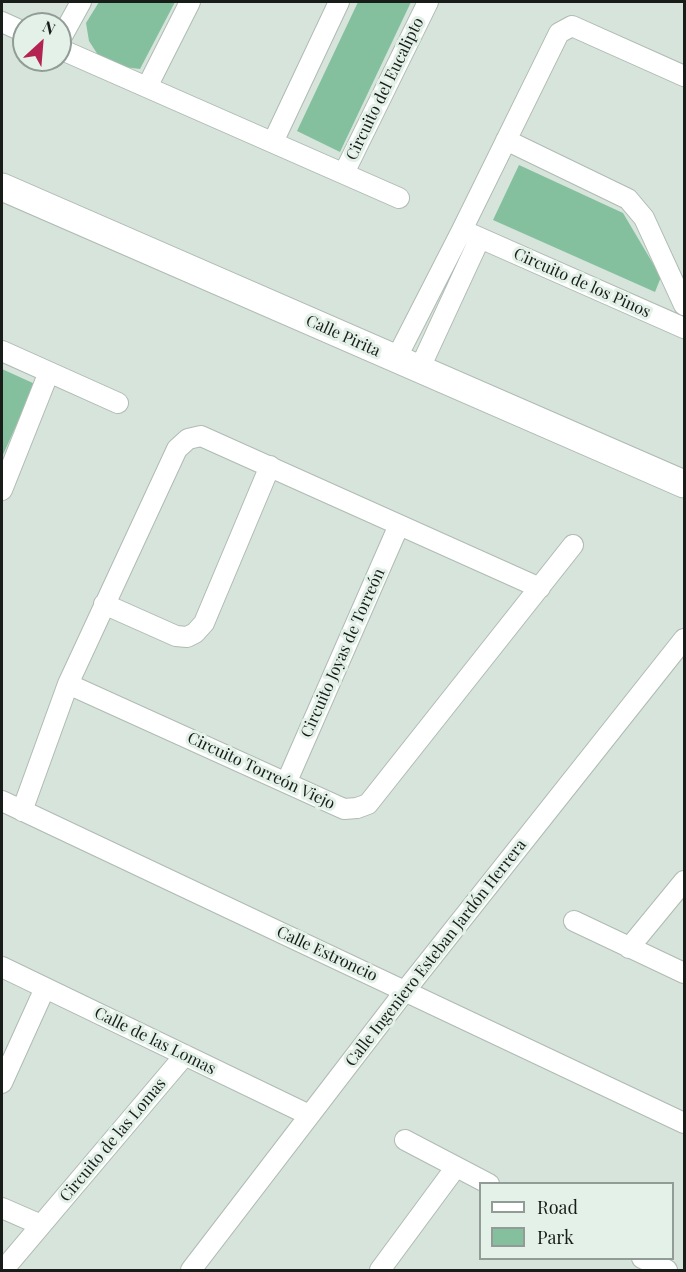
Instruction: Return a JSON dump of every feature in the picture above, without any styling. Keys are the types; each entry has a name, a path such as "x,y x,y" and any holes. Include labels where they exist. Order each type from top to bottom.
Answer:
{"street":[{"path":"72,18 81,2"},
{"path":"147,87 190,2"},
{"path":"273,142 339,2"},
{"name":"Circuito del Eucalipto","path":"72,54 344,173 428,2"},
{"path":"407,364 471,234 506,140 559,33 572,26 684,76"},
{"path":"506,140 627,199 644,218 684,305"},
{"path":"344,173 399,198"},
{"name":"Calle Pirita","path":"2,187 684,484"},
{"name":"Circuito de los Pinos","path":"471,234 684,328"},
{"path":"2,351 118,403"},
{"path":"2,489 49,372"},
{"path":"22,811 68,684 177,449 188,439 201,436 540,588"},
{"path":"104,604 176,636 187,637 195,633 204,623 270,466"},
{"name":"Circuito Joyas de Torreón","path":"287,781 399,525"},
{"name":"Circuito Torreón Viejo","path":"68,684 287,781 344,809 357,808 368,804 573,545"},
{"name":"Calle Ingeniero Esteban Jardón Herrera","path":"190,1270 405,991 684,639"},
{"name":"Calle Estroncio","path":"2,801 684,1123"},
{"path":"629,948 684,881"},
{"path":"574,921 684,973"},
{"name":"Calle de las Lomas","path":"2,967 309,1115"},
{"path":"2,1083 45,988"},
{"name":"Circuito de las Lomas","path":"4,1269 185,1055"},
{"path":"405,1140 485,1182"},
{"path":"380,1270 456,1167"},
{"path":"2,1208 42,1225"},
{"path":"646,1260 667,1270"}],"green space":[{"path":"99,2 175,2 140,69 116,66 98,55 89,41 86,23"},
{"path":"358,2 411,2 340,152 297,131"},
{"path":"519,165 623,213 661,277 655,292 493,220"},
{"path":"2,369 35,384 2,457"}]}
